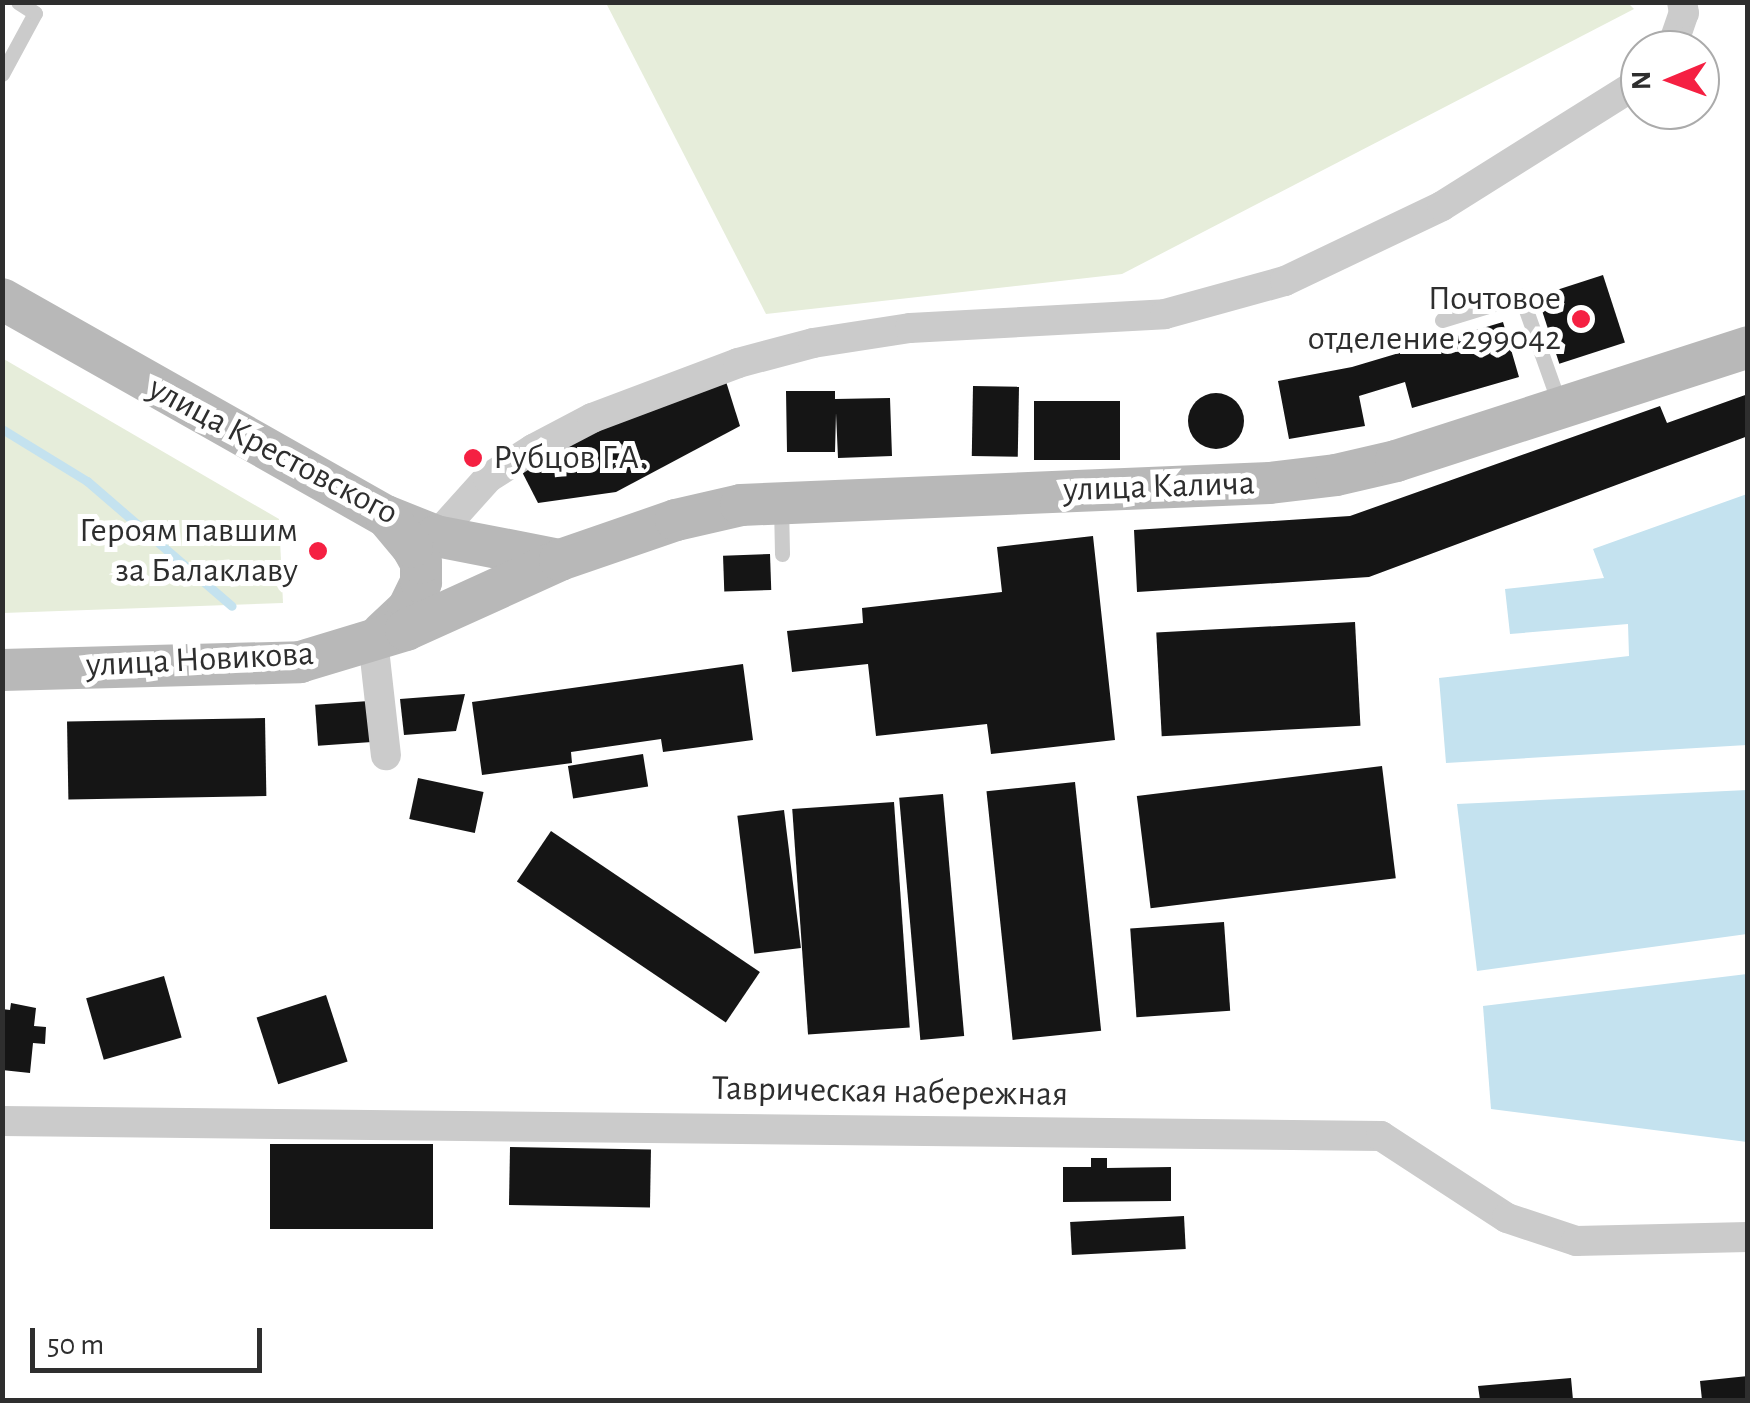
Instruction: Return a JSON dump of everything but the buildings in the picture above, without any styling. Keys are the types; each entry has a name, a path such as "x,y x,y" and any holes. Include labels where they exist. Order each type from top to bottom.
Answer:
{"main road":[{"name":"улица Крестовского","path":"2,298 386,516 436,536 560,560"},
{"name":"улица Калича","path":"560,560 676,520 781,501 1186,487 1320,478 1396,462 1748,348"},
{"path":"373,640 408,609 422,582 421,563 386,516"},
{"name":"улица Новикова","path":"2,670 300,662 406,630 560,560"}],"street":[{"path":"1678,30 1684,13 1682,2"},
{"path":"436,536 488,478 532,449 608,412 738,363 812,343 910,328 1165,314 1285,281 1442,206 1620,95"},
{"path":"373,640 386,755"},
{"name":"Таврическая набережная","path":"2,1121 1381,1136 1507,1218 1576,1241 1748,1237"}],"lane":[{"path":"2,74 35,13 18,2"},
{"path":"1442,320 1521,296 1561,409"},
{"path":"781,501 782,554"}],"green space":[{"path":"606,3 1628,3 1634,9 1122,274 766,314"},
{"path":"2,358 279,519 283,603 3,613"}],"water":[{"path":"1747,494 1747,745 1446,763 1439,678 1629,656 1628,624 1510,634 1505,589 1604,578 1593,549"},
{"path":"1747,790 1747,934 1477,971 1457,804"},
{"path":"1747,974 1747,1142 1491,1109 1483,1006"}],"waterway":[{"path":"2,429 87,481 232,606"}],"place":[{"name":"Почтовое отделение 299042","path":"1581,319"},
{"name":"Рубцов Г.А.","path":"473,458"},
{"name":"Героям павшим за Балаклаву","path":"318,551"}]}
